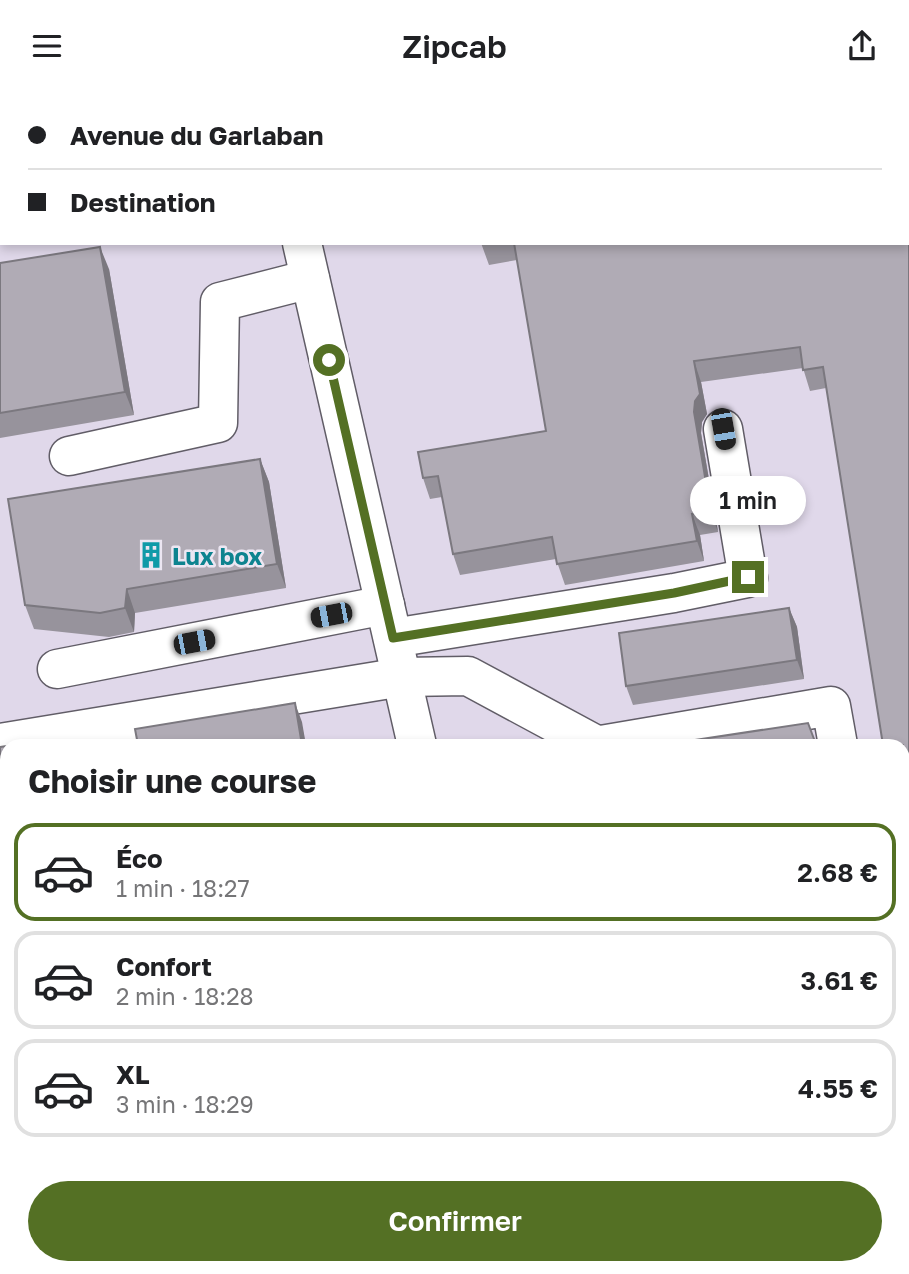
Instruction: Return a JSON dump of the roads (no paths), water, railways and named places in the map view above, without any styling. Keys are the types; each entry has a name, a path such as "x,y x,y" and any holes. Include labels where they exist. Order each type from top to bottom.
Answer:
{"street":[{"path":"69,456 218,423 220,302 306,261 416,739"},
{"path":"57,669 389,621 660,595 748,577 723,429"},
{"path":"57,739 85,737 402,677 468,676 585,739"},
{"path":"636,739 831,706 837,739"}],"place":[{"name":"Lux box","path":"151,555"}]}
